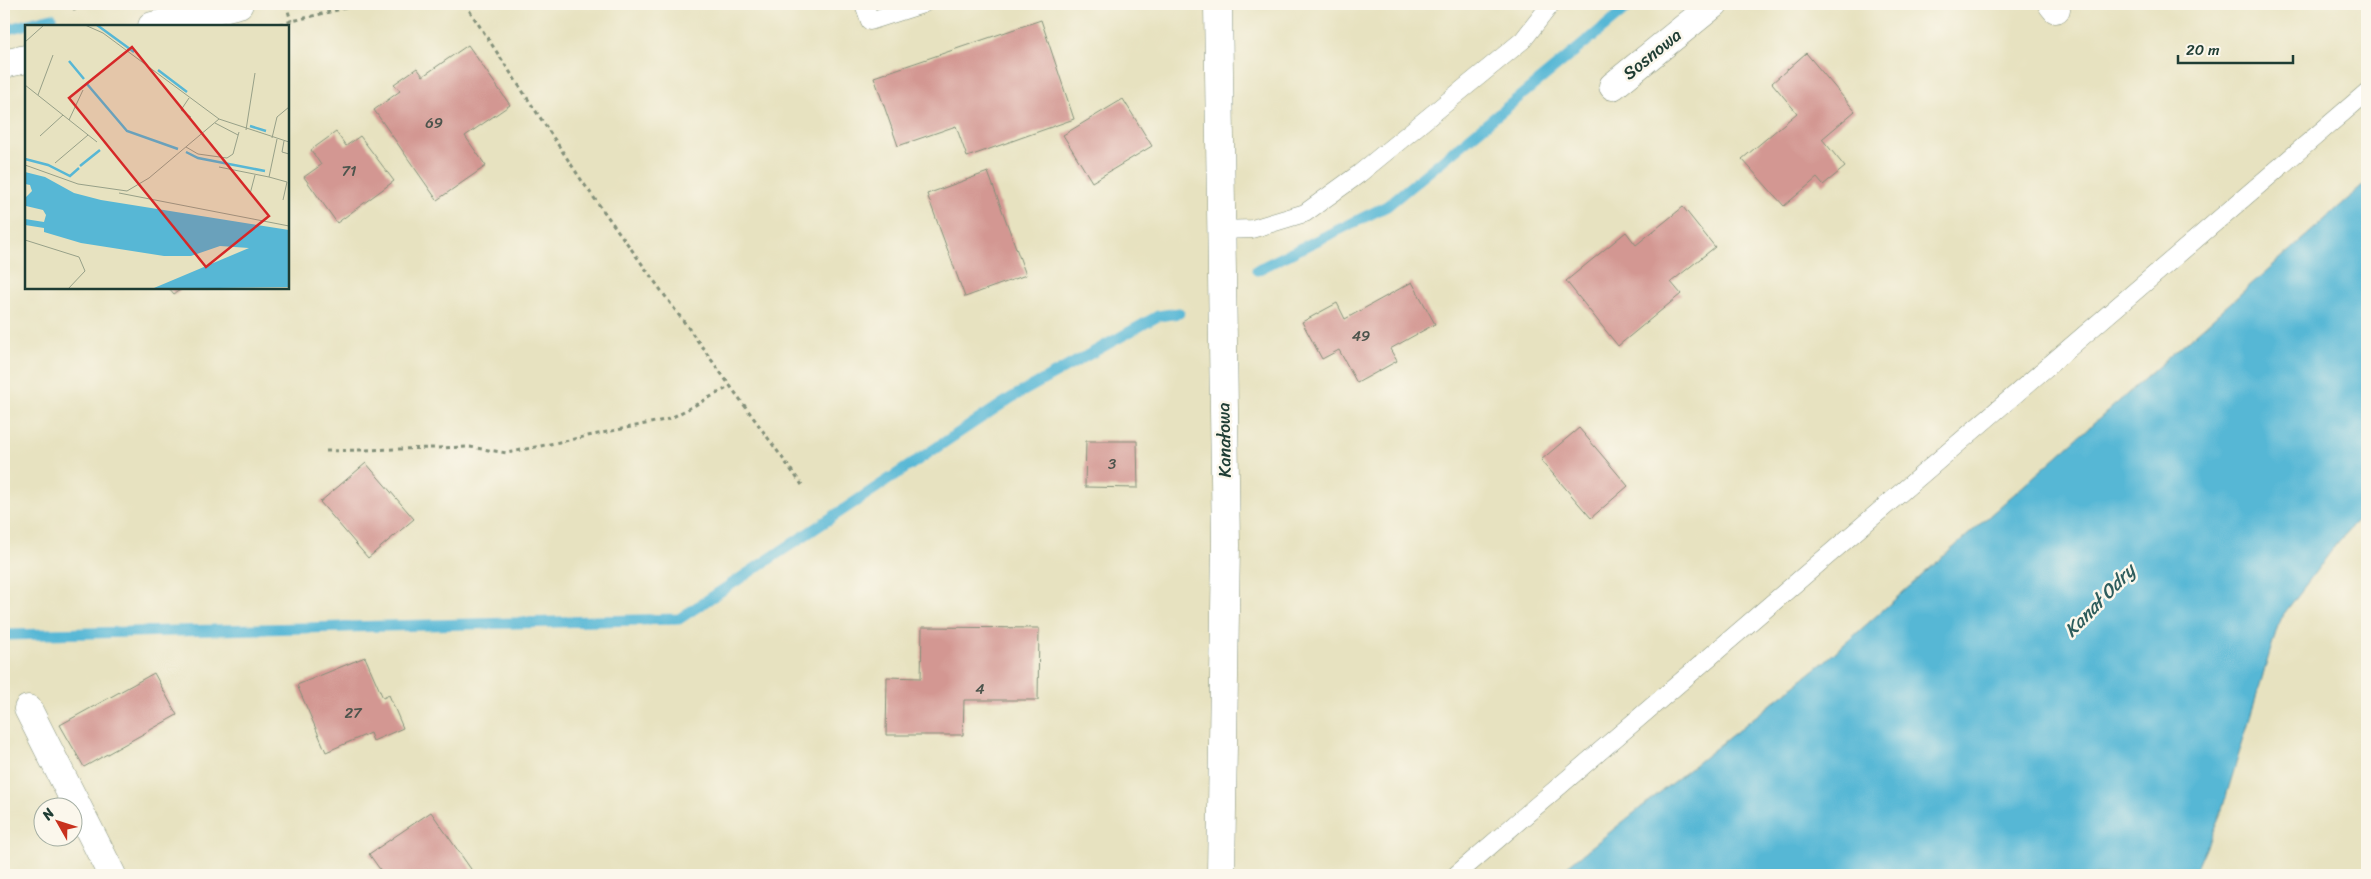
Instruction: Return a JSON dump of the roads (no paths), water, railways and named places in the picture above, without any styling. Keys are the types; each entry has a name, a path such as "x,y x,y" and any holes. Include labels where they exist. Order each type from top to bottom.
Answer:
{"street":[{"path":"156,25 239,4"},
{"name":"Kanałowa","path":"1218,4 1226,545 1221,875"},
{"name":"Sosnowa","path":"1614,86 1714,4"},
{"path":"4,64 25,58"},
{"path":"28,709 112,875"}],"lane":[{"path":"864,4 870,21 923,4"},
{"path":"1221,230 1252,229 1304,212 1312,207 1359,174 1523,40 1551,4"},
{"path":"1456,875 2367,92"}],"water":[{"name":"Kanał Odry","path":"2367,182 2367,511 2338,542 2280,619 2221,813 2194,875 1556,875 1824,662"}],"waterway":[{"path":"1257,270 1387,206 1632,4"},
{"path":"4,30 52,18"},
{"path":"6,635 679,619 1011,398 1158,316 1179,313"}]}
